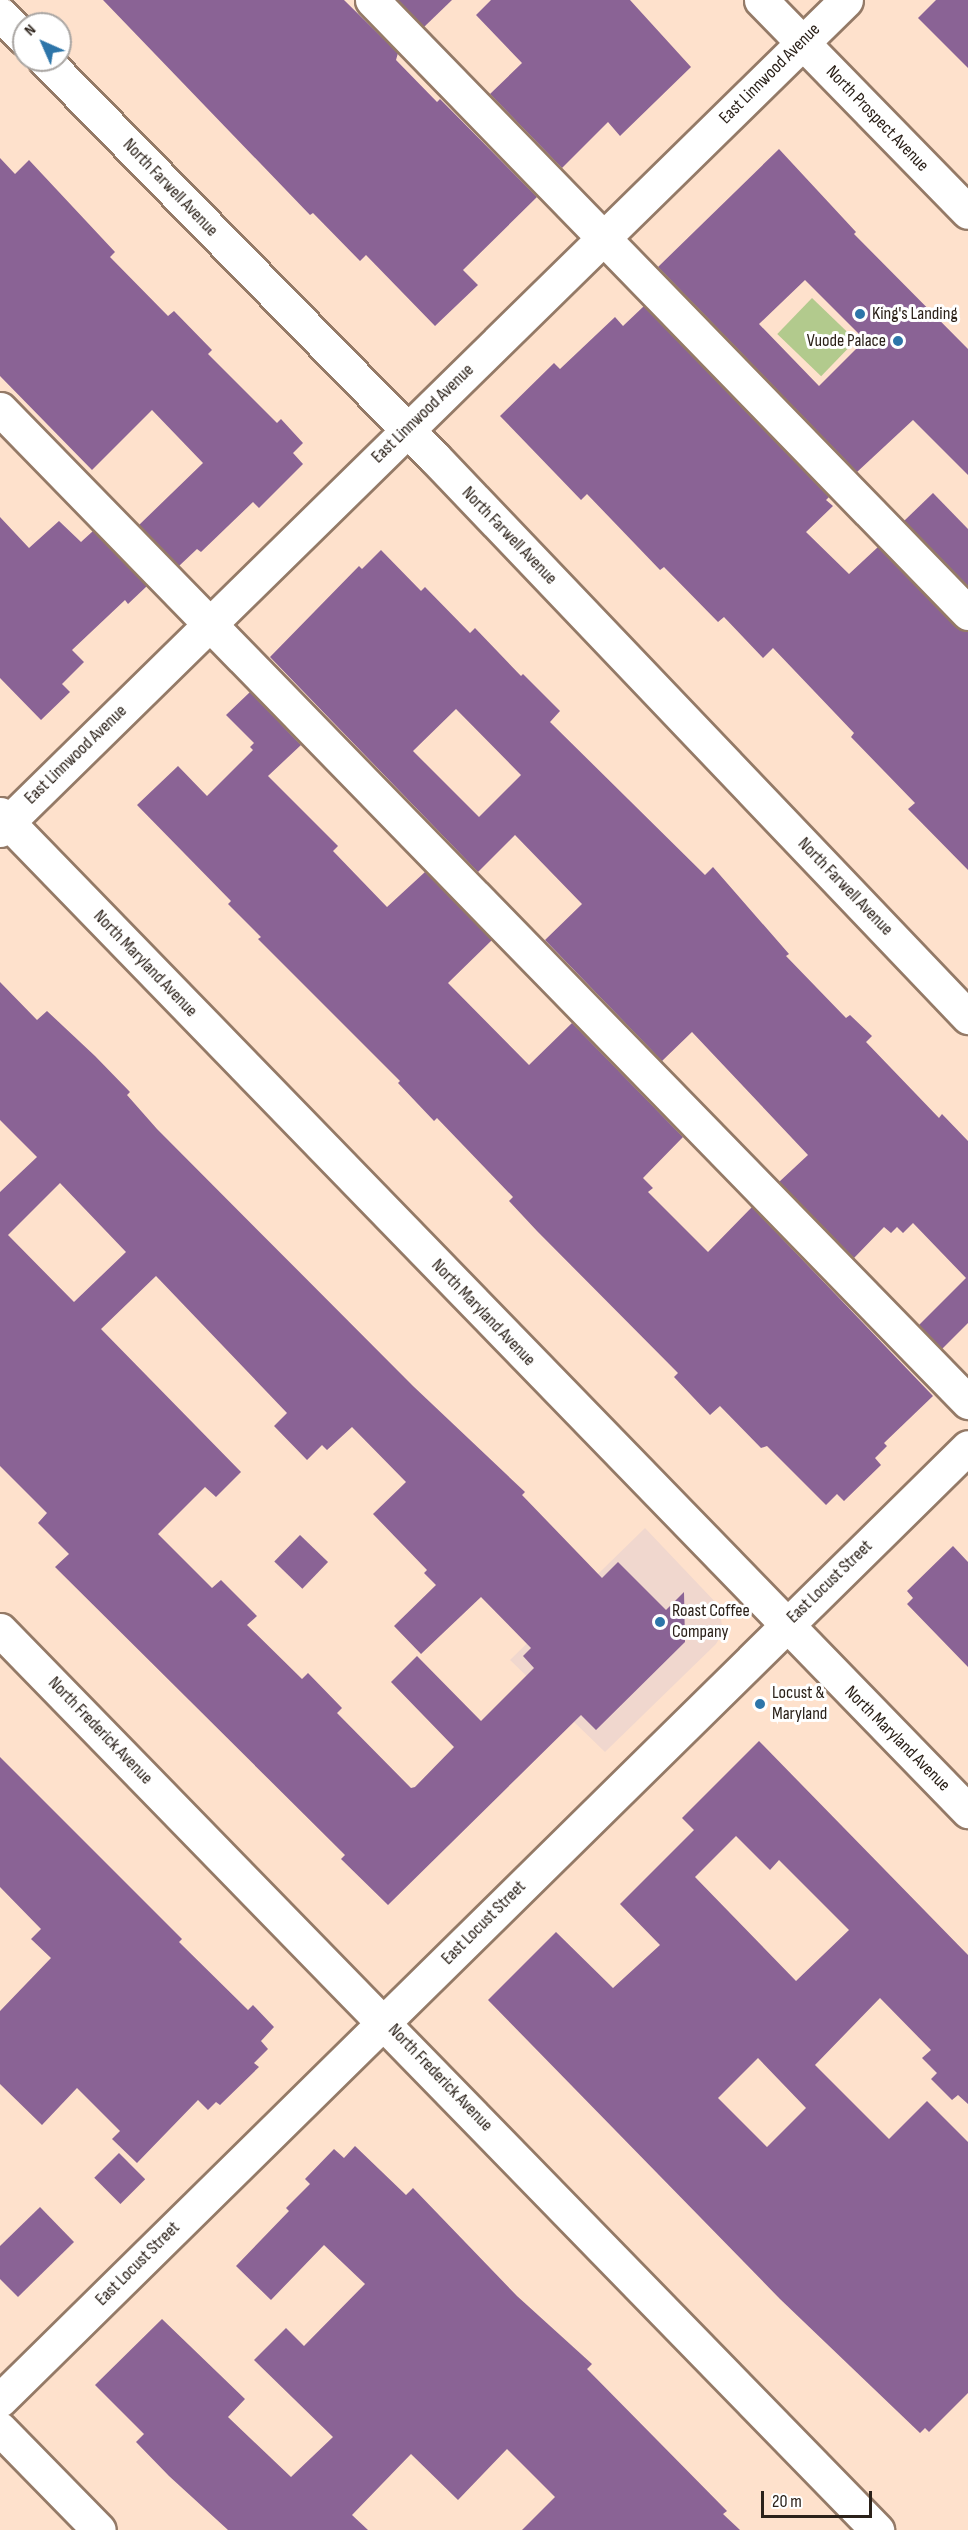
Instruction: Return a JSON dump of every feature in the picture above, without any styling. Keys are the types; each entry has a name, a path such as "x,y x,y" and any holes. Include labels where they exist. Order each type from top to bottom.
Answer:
{"street":[{"path":"372,0 968,613"},
{"name":"North Prospect Avenue","path":"761,0 968,212"},
{"name":"East Linnwood Avenue","path":"2,822 210,625 846,0"},
{"path":"0,14 12,26"},
{"name":"North Farwell Avenue","path":"57,72 406,430 968,1017"},
{"path":"0,409 968,1402"},
{"name":"North Maryland Avenue","path":"2,822 968,1811"},
{"name":"East Locust Street","path":"0,2400 968,1447"},
{"name":"North Frederick Avenue","path":"0,1630 385,2021 877,2530"},
{"path":"0,2429 99,2530"}],"shaded area":[{"path":"645,1528 719,1606 723,1632 716,1644 605,1752 510,1660"}],"green space":[{"path":"812,298 856,340 821,376 777,334"}],"building":[{"path":"103,0 344,0 398,53 396,60 437,102 440,99 537,197 463,270 478,285 435,326 366,255 360,261 313,213 310,215"},
{"path":"398,0 452,0 424,27"},
{"path":"491,0 630,0 691,67 620,136 608,122 562,168 490,94 522,63 476,15"},
{"path":"936,0 968,0 968,68 918,18"},
{"path":"779,149 856,232 854,234 968,349 968,475 913,420 857,472 658,267","holes":["805,280 865,340 819,386 759,324"]},
{"path":"0,158 15,174 29,160 115,252 110,257 168,316 174,311 212,350 208,354 277,423 281,419 303,443 293,453 303,464 259,508 253,502 201,552 197,549 179,566 139,525 203,463 152,410 92,470 0,376"},
{"path":"644,306 829,497 826,500 833,506 806,532 849,574 878,547 955,626 968,631 968,870 908,809 915,803 851,737 854,733 773,648 763,658 724,617 718,622 664,567 660,570 587,494 581,500 500,416 554,363 560,369 615,317 623,326"},
{"path":"933,493 968,529 968,586 904,521"},
{"path":"0,517 29,548 59,521 81,542 93,531 147,586 128,604 125,600 72,650 84,662 62,684 70,692 41,720 0,678"},
{"path":"381,550 421,591 425,587 470,633 475,628 521,676 523,674 560,711 550,722 705,875 713,867 789,954 786,956 846,1018 850,1015 872,1036 866,1042 939,1118 942,1114 968,1141 968,1323 942,1349 919,1325 966,1278 913,1223 903,1233 897,1227 891,1233 884,1227 854,1258 779,1182 808,1155 692,1032 662,1061 545,940 582,904 515,835 478,872 270,657 359,566 362,569","holes":["456,709 521,775 479,817 413,751"]},
{"path":"250,692 301,745 268,776 338,846 333,851 387,907 425,872 492,940 448,983 529,1065 572,1023 683,1137 643,1178 653,1188 648,1192 708,1252 752,1207 933,1396 884,1443 887,1446 875,1458 881,1465 844,1501 837,1494 826,1505 767,1446 761,1448 720,1406 710,1415 674,1377 678,1373 509,1201 513,1197 437,1118 434,1121 398,1083 400,1081 258,939 261,937 228,904 231,901 137,805 178,766 207,796 253,750 250,747 254,743 226,715"},
{"path":"0,982 37,1020 47,1011 95,1056 130,1092 127,1095 157,1129 413,1386 525,1492 522,1495 602,1578 618,1562 666,1610 684,1592 685,1642 596,1730 581,1715 388,1905 341,1859 345,1855 55,1567 69,1554 38,1523 47,1513 0,1466 0,1192 37,1157 0,1120","holes":["60,1183 126,1252 74,1302 8,1235","156,1276 287,1413 274,1426 307,1460 322,1445 327,1450 352,1427 406,1482 373,1514 427,1570 424,1573 436,1585 394,1626 421,1654 481,1597 531,1648 523,1656 534,1668 481,1721 417,1656 391,1682 454,1747 415,1787 411,1788 337,1713 342,1708 308,1673 302,1679 247,1625 257,1616 221,1580 212,1588 158,1534 205,1487 216,1497 241,1472 101,1329"]},
{"path":"300,1535 328,1562 302,1589 274,1562"},
{"path":"953,1546 968,1562 968,1667 907,1604 913,1598 907,1591"},
{"path":"759,1741 968,1955 968,2104 958,2095 952,2100 931,2079 937,2073 922,2058 931,2050 880,1998 815,2065 889,2139 927,2101 968,2142 968,2393 929,2432 925,2428 920,2433 780,2299 488,2000 556,1932 613,1988 660,1945 620,1904 694,1830 682,1818","holes":["736,1836 770,1870 779,1860 849,1930 796,1981 695,1877","758,2058 806,2108 767,2147 718,2098"]},
{"path":"0,1757 182,1939 179,1942 248,2010 253,2005 274,2027 261,2041 268,2049 254,2063 259,2067 220,2105 216,2102 208,2110 198,2100 137,2163 112,2139 120,2131 77,2088 42,2125 0,2084 0,2011 51,1958 31,1939 41,1929 0,1887"},
{"path":"355,2146 406,2195 413,2188 517,2296 592,2364 587,2369 727,2511 723,2514 740,2530 522,2530 555,2497 507,2449 458,2500 411,2454 352,2515 368,2530 228,2530 169,2476 136,2442 144,2434 95,2385 162,2319 245,2399 228,2417 291,2477 333,2437 254,2360 286,2328 304,2346 365,2284 324,2245 271,2300 236,2266 289,2211 286,2208 310,2184 305,2179 334,2149 344,2158"},
{"path":"119,2153 145,2179 120,2204 94,2178"},
{"path":"40,2207 74,2242 18,2297 0,2279 0,2246"}],"place":[{"name":"King's Landing","path":"860,314"},
{"name":"Vuode Palace","path":"898,341"},
{"name":"Roast Coffee Company","path":"660,1622"},
{"name":"Locust & Maryland","path":"760,1704"}]}
